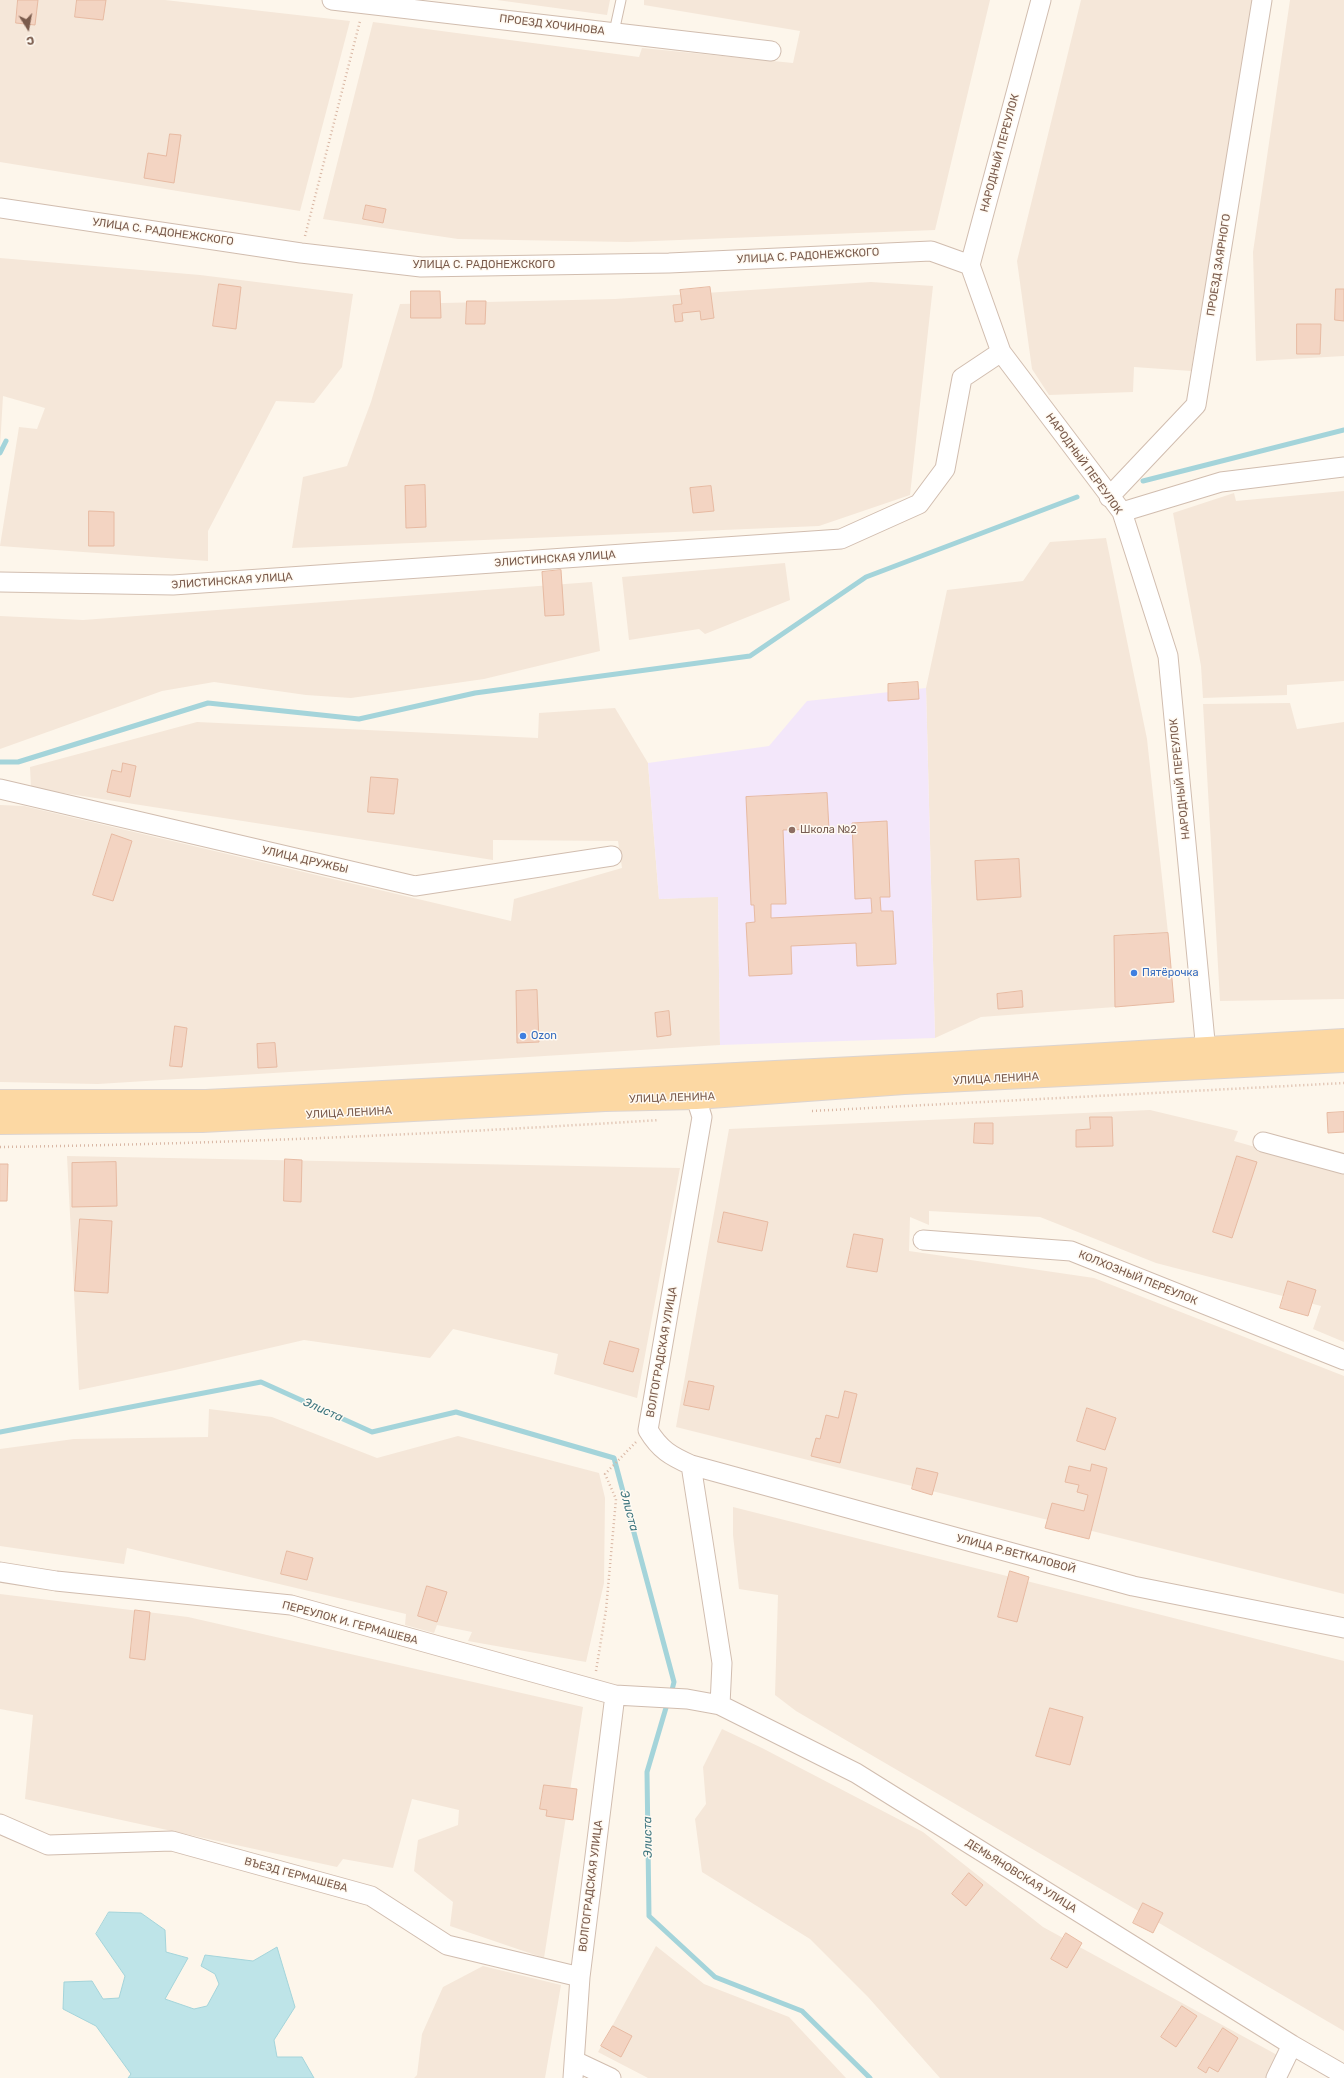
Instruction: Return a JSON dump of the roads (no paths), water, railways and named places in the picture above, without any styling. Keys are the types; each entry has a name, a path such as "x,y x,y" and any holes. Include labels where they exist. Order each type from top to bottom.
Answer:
{"main road":[{"name":"УЛИЦА ЛЕНИНА","path":"0,1123 202,1121 605,1100 696,1098 904,1083 1207,1057 1344,1040"},
{"name":"УЛИЦА ЛЕНИНА","path":"0,1101 206,1101 952,1063 1207,1057 1344,1061"}],"street":[{"name":"ПРОЕЗД ХОЧИНОВА","path":"332,0 771,51"},
{"name":"НАРОДНЫЙ ПЕРЕУЛОК","path":"1041,0 970,265 1001,352 1122,512 1168,656 1207,1057"},
{"name":"ПРОЕЗД ЗАЯРНОГО","path":"1109,496 1196,406 1262,0"},
{"name":"УЛИЦА С. РАДОНЕЖСКОГО","path":"0,208 301,253 421,268 670,262 931,251 970,265"},
{"name":"ЭЛИСТИНСКАЯ УЛИЦА","path":"0,582 173,585 841,539 919,504 945,469 962,378 1001,352"},
{"path":"1122,512 1221,482 1344,467"},
{"name":"УЛИЦА ДРУЖБЫ","path":"0,789 415,886 612,856"},
{"path":"696,1098 697,1076"},
{"name":"ВОЛГОГРАДСКАЯ УЛИЦА","path":"691,1465 672,1456 656,1444 648,1430 702,1117 696,1098"},
{"path":"1263,1142 1344,1164"},
{"name":"КОЛХОЗНЫЙ ПЕРЕУЛОК","path":"923,1240 1071,1251 1344,1360"},
{"path":"691,1465 722,1663 720,1705"},
{"name":"УЛИЦА Р.ВЕТКАЛОВОЙ","path":"691,1465 1133,1586 1344,1628"},
{"name":"ПЕРЕУЛОК И. ГЕРМАШЕВА","path":"0,1572 56,1581 291,1606 615,1695 687,1699"},
{"name":"ВОЛГОГРАДСКАЯ УЛИЦА","path":"574,2070 580,1977 615,1695"},
{"name":"ДЕМЬЯНОВСКАЯ УЛИЦА","path":"687,1699 720,1705 856,1773 1292,2045 1344,2075"},
{"name":"ВЪЕЗД ГЕРМАШЕВА","path":"0,1824 48,1845 172,1841 371,1896 447,1945 580,1977"},
{"path":"1276,2078 1292,2045"},
{"path":"574,2070 611,2078"}],"lane":[{"path":"614,32 621,0"}],"water":[{"path":"109,1912 141,1913 165,1930 166,1952 188,1958 165,1999 194,2009 207,2006 219,1984 215,1974 201,1966 205,1955 253,1961 277,1947 295,2007 274,2040 277,2057 302,2057 314,2078 128,2078 131,2074 96,2026 63,2009 64,1982 92,1981 103,1999 119,1998 125,1976 96,1934"}],"waterway":[{"path":"1143,481 1344,430"},
{"path":"0,453 6,441"},
{"path":"0,762 18,762 208,703 359,719 475,693 750,656 866,577 1077,497"},
{"name":"Элиста","path":"0,1432 261,1382 372,1432 456,1412 614,1458 674,1682 671,1694"},
{"name":"Элиста","path":"668,1701 647,1772 649,1916 715,1977 802,2011 870,2078"}],"place":[{"name":"Школа №2","path":"792,830"},
{"name":"Пятёрочка","path":"1134,973"},
{"name":"Ozon","path":"523,1036"}]}
